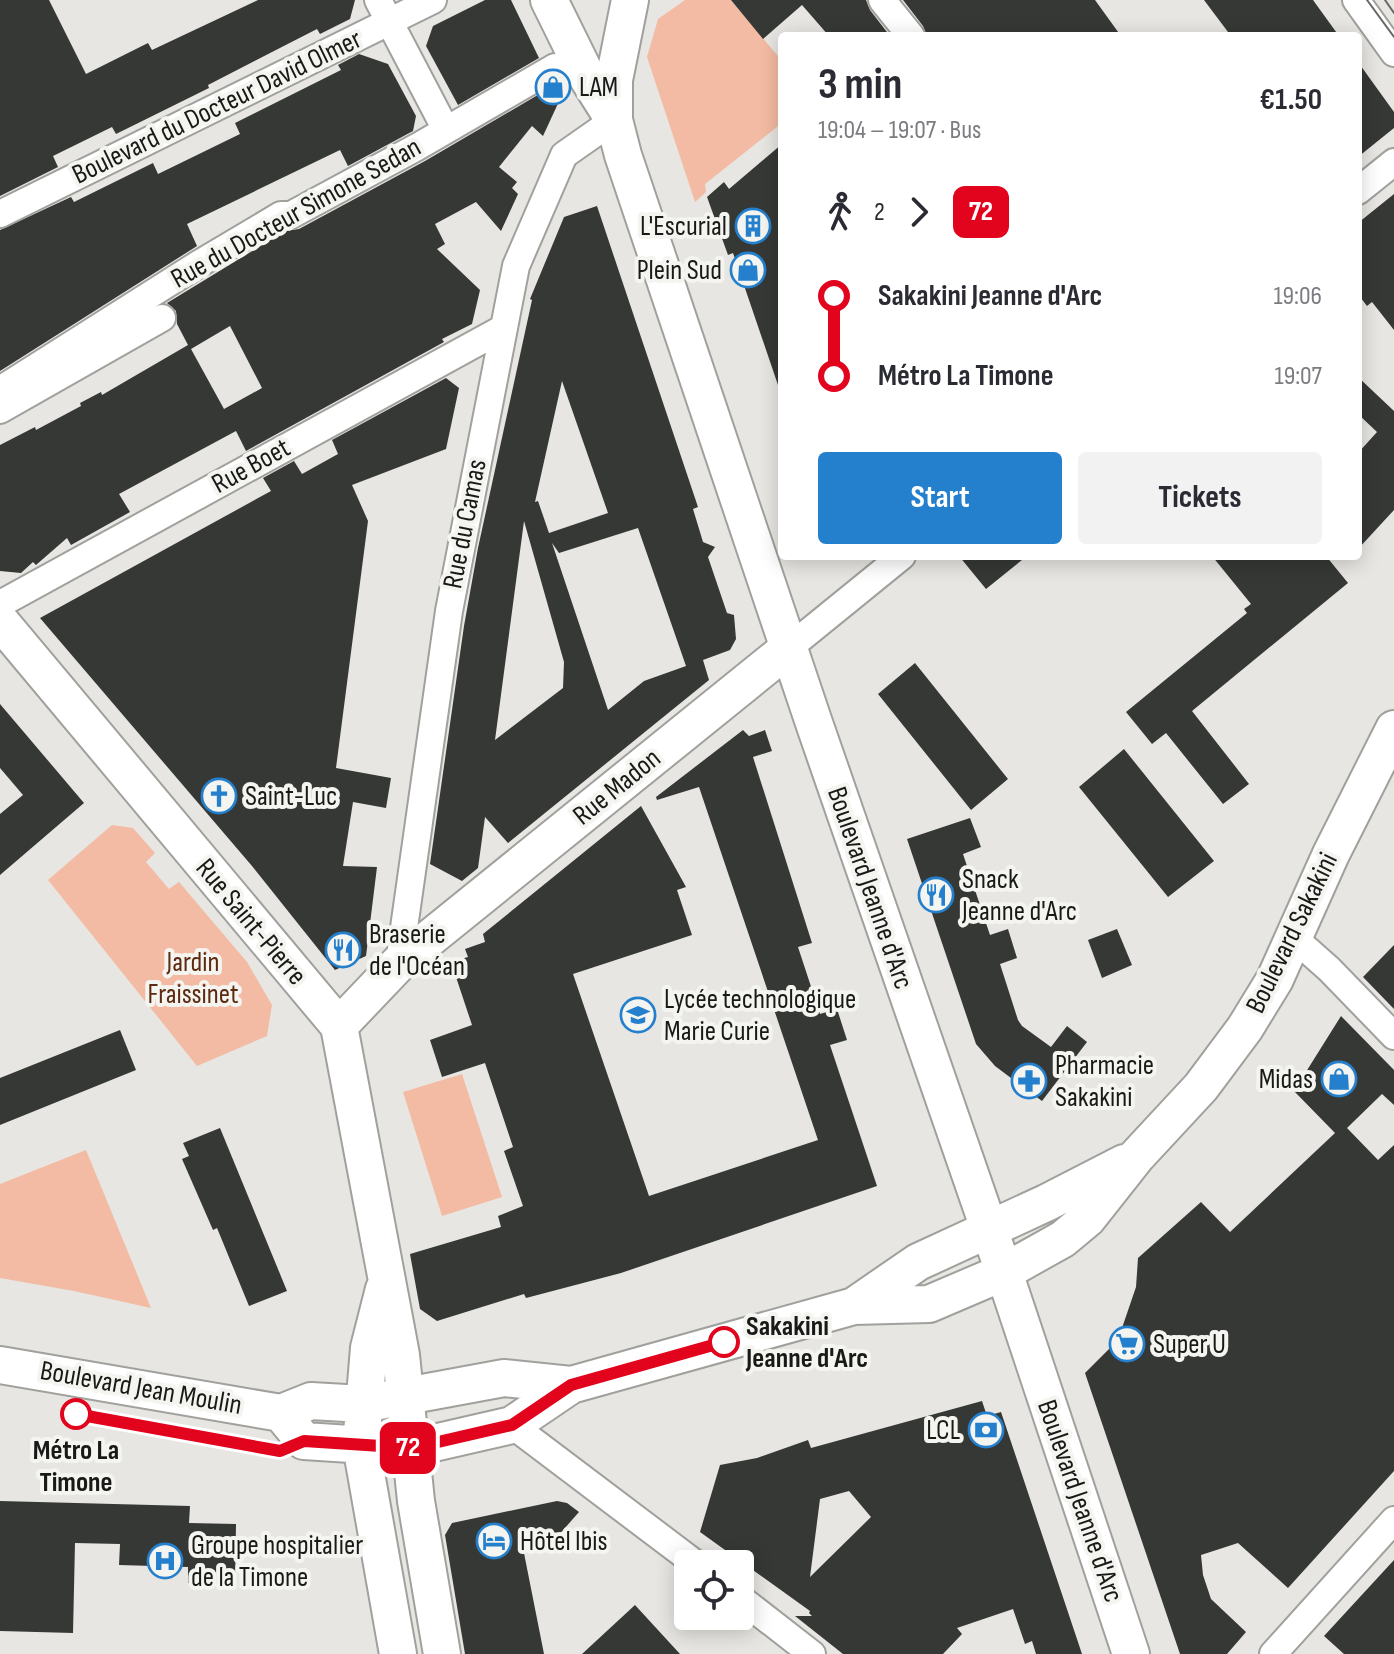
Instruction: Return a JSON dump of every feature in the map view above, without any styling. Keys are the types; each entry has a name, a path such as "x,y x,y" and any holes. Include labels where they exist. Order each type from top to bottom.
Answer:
{"street":[{"name":"Boulevard du Docteur David Olmer","path":"0,214 384,11 433,0"},
{"path":"882,0 908,32"},
{"path":"1356,0 1394,53"},
{"path":"556,14 585,32 611,28 634,4"},
{"name":"Boulevard Jeanne d'Arc","path":"634,4 614,80 614,120 623,155 1131,1654"},
{"path":"384,11 446,130"},
{"name":"Boulevard Jeanne d'Arc","path":"556,14 594,89 614,120"},
{"name":"Rue du Docteur Simone Sedan","path":"0,390 281,215 291,215 555,67"},
{"name":"Rue du Camas","path":"399,963 449,611 516,266 564,155 614,120"},
{"path":"1362,188 1394,162"},
{"name":"Rue du Docteur Simone Sedan","path":"0,410 162,318"},
{"name":"Rue Boet","path":"0,604 502,329"},
{"name":"Rue Madon","path":"339,1026 399,963 897,560"},
{"name":"Rue Saint-Pierre","path":"0,621 339,1026 388,1276 407,1397 416,1501 442,1654"},
{"name":"Boulevard Sakakini","path":"361,1445 412,1448 512,1425 571,1385 854,1306 929,1304 1004,1272 1063,1239 1087,1219 1136,1157 1201,1087 1231,1048 1275,979 1331,854 1394,729"},
{"path":"1294,938 1394,1036"},
{"name":"Boulevard Sakakini","path":"854,1306 918,1262 1136,1157"},
{"name":"Rue Saint-Pierre","path":"388,1276 369,1348 361,1445 398,1654"},
{"name":"Boulevard Jean Moulin","path":"0,1365 281,1413 311,1401 363,1404"},
{"name":"Boulevard Sakakini","path":"363,1404 504,1378 571,1385"},
{"name":"Boulevard Jean Moulin","path":"281,1413 304,1441 361,1445"},
{"path":"512,1425 677,1550"},
{"path":"1287,1649 1394,1520"},
{"path":"754,1609 812,1654"}],"green space":[{"path":"685,0 731,0 778,56 778,126 705,184 706,192 695,202 647,57 658,19"},
{"name":"Jardin Fraissinet","path":"112,825 133,828 155,853 146,862 169,889 179,882 247,962 272,1005 267,1036 197,1066 48,880"},
{"path":"462,1074 502,1197 442,1216 403,1092"},
{"path":"86,1150 151,1308 0,1278 0,1184"}],"building":[{"path":"0,0 49,0 86,74 148,43 152,50 258,0 355,0 350,19 320,34 317,29 116,134 112,127 53,156 58,167 0,196"},
{"path":"485,0 511,0 539,58 458,105 426,46 433,26"},
{"path":"731,0 866,0 887,32 826,32 802,5 763,39"},
{"path":"903,0 1095,0 1118,32 925,32"},
{"path":"1204,0 1313,0 1336,32 1228,32"},
{"path":"359,54 388,64 416,116 413,131 348,166 340,150 187,224 197,246 0,371 0,230 71,197 74,202 153,163 158,174 240,134 235,123 341,70 338,65"},
{"path":"1362,68 1394,112 1394,128 1362,154"},
{"path":"565,79 567,84 543,136 532,126 499,167 517,182 512,188 518,194 501,231 476,202 435,224 445,244 437,249 480,290 472,324 246,451 236,431 119,494 130,512 71,545 67,538 36,565 33,562 21,573 0,571 0,445 35,427 36,430 101,392 102,395 188,345 177,324 176,311 167,303 285,231 299,229 425,161","holes":["230,326 262,388 224,409 191,349"]},
{"name":"L'Escurial","path":"778,147 778,385 733,253 728,255 707,197 724,182 729,189"},
{"path":"1394,194 1394,330 1372,302 1367,306 1362,299 1362,220"},
{"path":"597,206 698,507 693,509 703,542 715,547 708,557 727,613 734,615 736,639 730,650 703,660 709,680 508,843 485,817 478,868 462,881 430,864 464,626 530,299 564,217","holes":["562,381 608,513 549,533 538,501 535,502","524,521 564,662 563,688 495,740","638,528 686,666 644,681 608,710 552,543 559,553"]},
{"path":"446,378 459,388 446,449 352,485 368,521 336,768 391,778 386,808 353,802 343,866 377,867 366,956 335,970 252,866 40,618 271,491 263,478 294,461 302,474 338,454 332,440"},
{"path":"1362,381 1394,411 1394,510 1362,545 1362,449 1377,432 1362,418"},
{"path":"962,560 1022,560 986,589"},
{"path":"1215,560 1329,560 1348,583 1192,711 1249,784 1223,804 1166,733 1152,744 1126,712 1247,613 1244,609 1251,604"},
{"path":"915,663 1008,779 971,810 878,694"},
{"path":"0,704 84,803 0,875 0,814 23,795 0,768"},
{"path":"743,730 749,736 765,730 772,751 753,757 812,943 798,947 820,1014 837,1009 847,1040 830,1045 877,1186 621,1273 526,1298 524,1294 437,1321 420,1309 410,1254 501,1227 498,1216 523,1206 504,1151 513,1147 485,1063 442,1077 430,1040 472,1025 451,962 468,957 465,949 485,942 483,934 641,806 686,887 677,890 692,935 573,974 649,1196 818,1140 699,787 657,800 656,797"},
{"path":"1124,749 1214,861 1168,897 1079,787"},
{"path":"970,818 981,847 963,854 990,935 1008,929 1017,958 1000,964 1018,1020 1051,1047 1067,1026 1087,1042 1042,1101 995,1066 976,1044 907,839"},
{"path":"1117,929 1132,965 1102,978 1088,940"},
{"path":"1394,945 1394,1009 1363,977"},
{"path":"1341,1016 1394,1070 1394,1105 1382,1094 1347,1128 1378,1160 1394,1145 1394,1471 1288,1588 1238,1543 1201,1555 1203,1575 1211,1599 1246,1632 1227,1654 1180,1654 1085,1373 1111,1347 1122,1328 1136,1287 1138,1258 1201,1202 1230,1232 1335,1133 1294,1091"},
{"path":"120,1030 136,1070 0,1125 0,1078"},
{"path":"220,1128 287,1291 249,1306 217,1228 213,1230 182,1159 189,1156 183,1143"},
{"path":"982,1401 987,1416 1001,1412 1082,1654 1036,1654 1032,1641 1025,1644 1013,1609 957,1628 962,1634 943,1654 843,1654 795,1616 812,1616 810,1611 754,1571 754,1550 725,1550 700,1532 720,1465 757,1458 808,1440 811,1448","holes":["849,1491 871,1517 810,1577 820,1499"]},
{"path":"0,1501 190,1506 189,1523 236,1524 235,1584 188,1583 188,1567 119,1565 120,1544 75,1543 73,1633 0,1631"},
{"path":"557,1501 567,1503 579,1512 557,1537 522,1543 544,1654 465,1654 445,1535 452,1523"},
{"path":"1394,1560 1394,1654 1344,1654 1324,1636"},
{"path":"635,1605 680,1654 582,1654"}],"tram line":[{"path":"1367,0 1394,37"},
{"path":"1385,0 1394,13"}],"bus line":[{"name":"72","path":"76,1414 280,1451 304,1441 412,1448 512,1425 571,1385 724,1342"}],"place":[{"name":"LAM","path":"553,87"},
{"name":"L'Escurial","path":"753,226"},
{"name":"Plein Sud","path":"748,270"},
{"name":"Saint-Luc","path":"219,796"},
{"name":"Snack Jeanne d'Arc","path":"936,895"},
{"name":"Braserie de l'Océan","path":"343,950"},
{"name":"Lycée technologique Marie Curie","path":"638,1015"},
{"name":"Midas","path":"1339,1079"},
{"name":"Pharmacie Sakakini","path":"1029,1081"},
{"name":"Sakakini Jeanne d'Arc","path":"724,1342"},
{"name":"Super U","path":"1127,1344"},
{"name":"Métro La Timone","path":"76,1414"},
{"name":"LCL","path":"986,1430"},
{"name":"Hôtel Ibis","path":"494,1541"},
{"name":"Groupe hospitalier de la Timone","path":"165,1561"}]}
